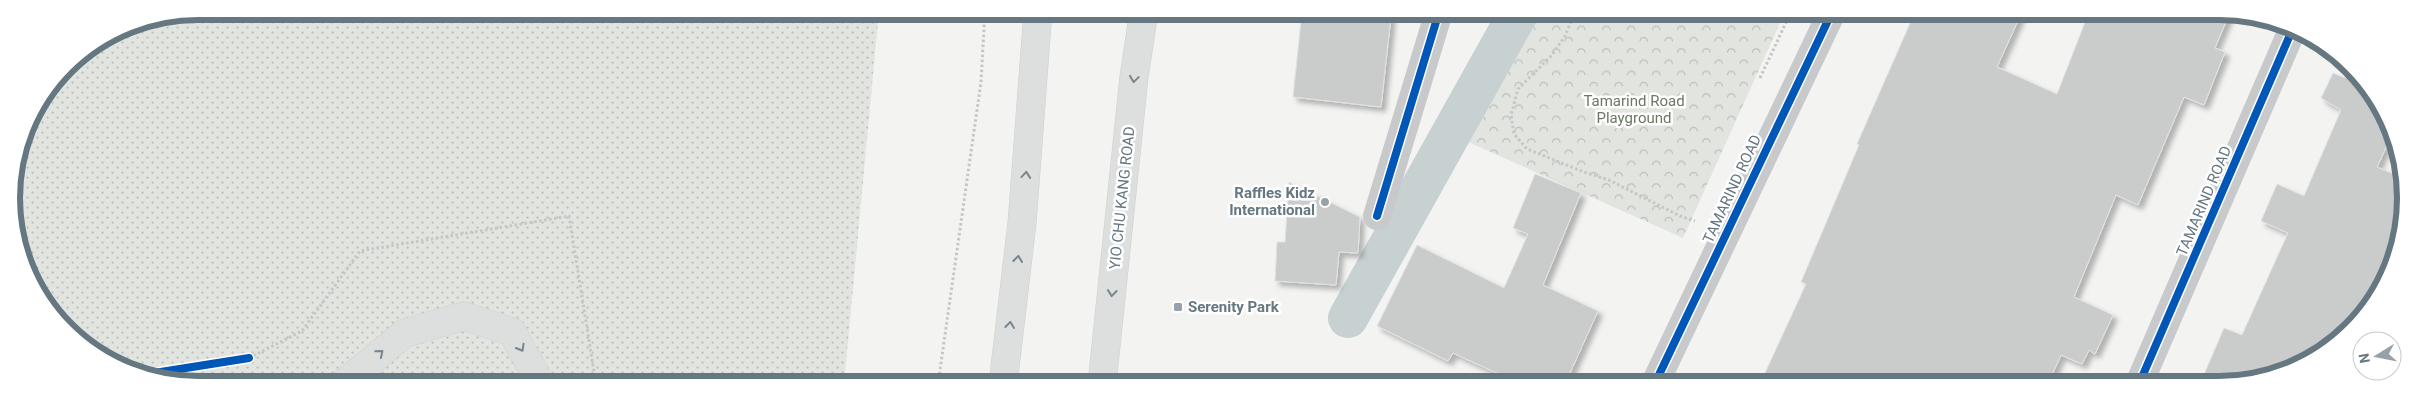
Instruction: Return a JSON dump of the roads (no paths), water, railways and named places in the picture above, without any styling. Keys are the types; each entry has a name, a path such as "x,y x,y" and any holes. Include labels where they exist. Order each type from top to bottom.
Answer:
{"main road":[{"path":"1004,376 1022,224 1039,20"},
{"name":"YIO CHU KANG ROAD","path":"1103,376 1134,77 1143,20"},
{"path":"353,376 405,333 464,316 512,332 535,373 535,376"}],"street":[{"path":"1378,216 1437,20"},
{"name":"TAMARIND ROAD","path":"1658,376 1828,20"},
{"name":"TAMARIND ROAD","path":"2142,376 2291,35"}],"waterway":[{"path":"1348,318 1515,20"}],"place":[{"name":"Raffles Kidz International","path":"1325,202"},
{"name":"Serenity Park","path":"1178,307"}],"park label":[{"name":"Tamarind Road Playground","path":"1634,110"}]}
